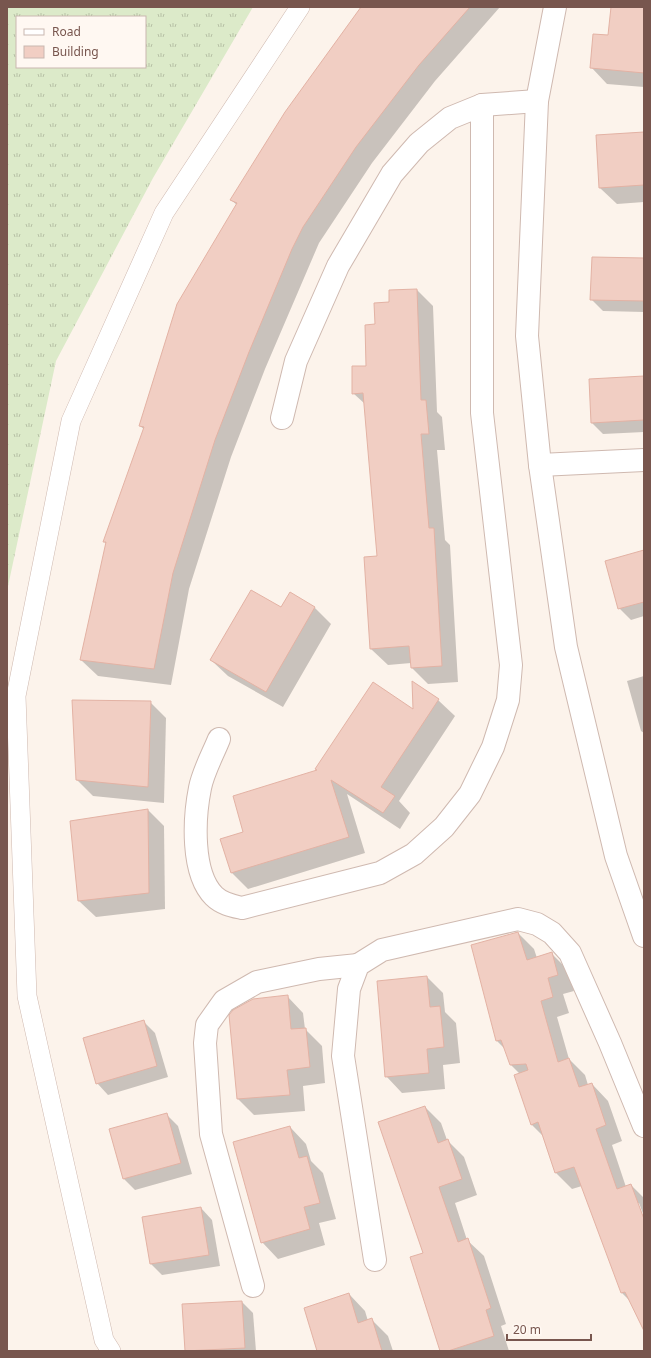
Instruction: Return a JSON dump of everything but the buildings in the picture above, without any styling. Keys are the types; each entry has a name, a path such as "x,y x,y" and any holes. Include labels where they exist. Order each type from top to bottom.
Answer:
{"street":[{"path":"111,1351 104,1340 27,996 16,696 70,421 164,213 300,7"},
{"path":"555,7 537,101 527,336 540,465 566,647 616,856 644,936"},
{"path":"282,418 296,361 338,266 392,174 419,143 450,118 482,105 537,101"},
{"path":"219,739 200,786 196,826 198,860 204,881 215,897 228,904 242,908 380,873 414,854 444,828 470,794 493,747 508,700 511,665 482,413 482,105"},
{"path":"540,465 644,460"},
{"path":"253,1286 211,1134 205,1043 207,1025 224,1001 257,982 319,969 358,965 382,950 518,919 537,924 552,933 570,953 610,1043 644,1126"},
{"path":"358,965 349,989 343,1056 375,1260"}],"green space":[{"path":"7,7 253,7 153,178 56,361 7,591"}]}
